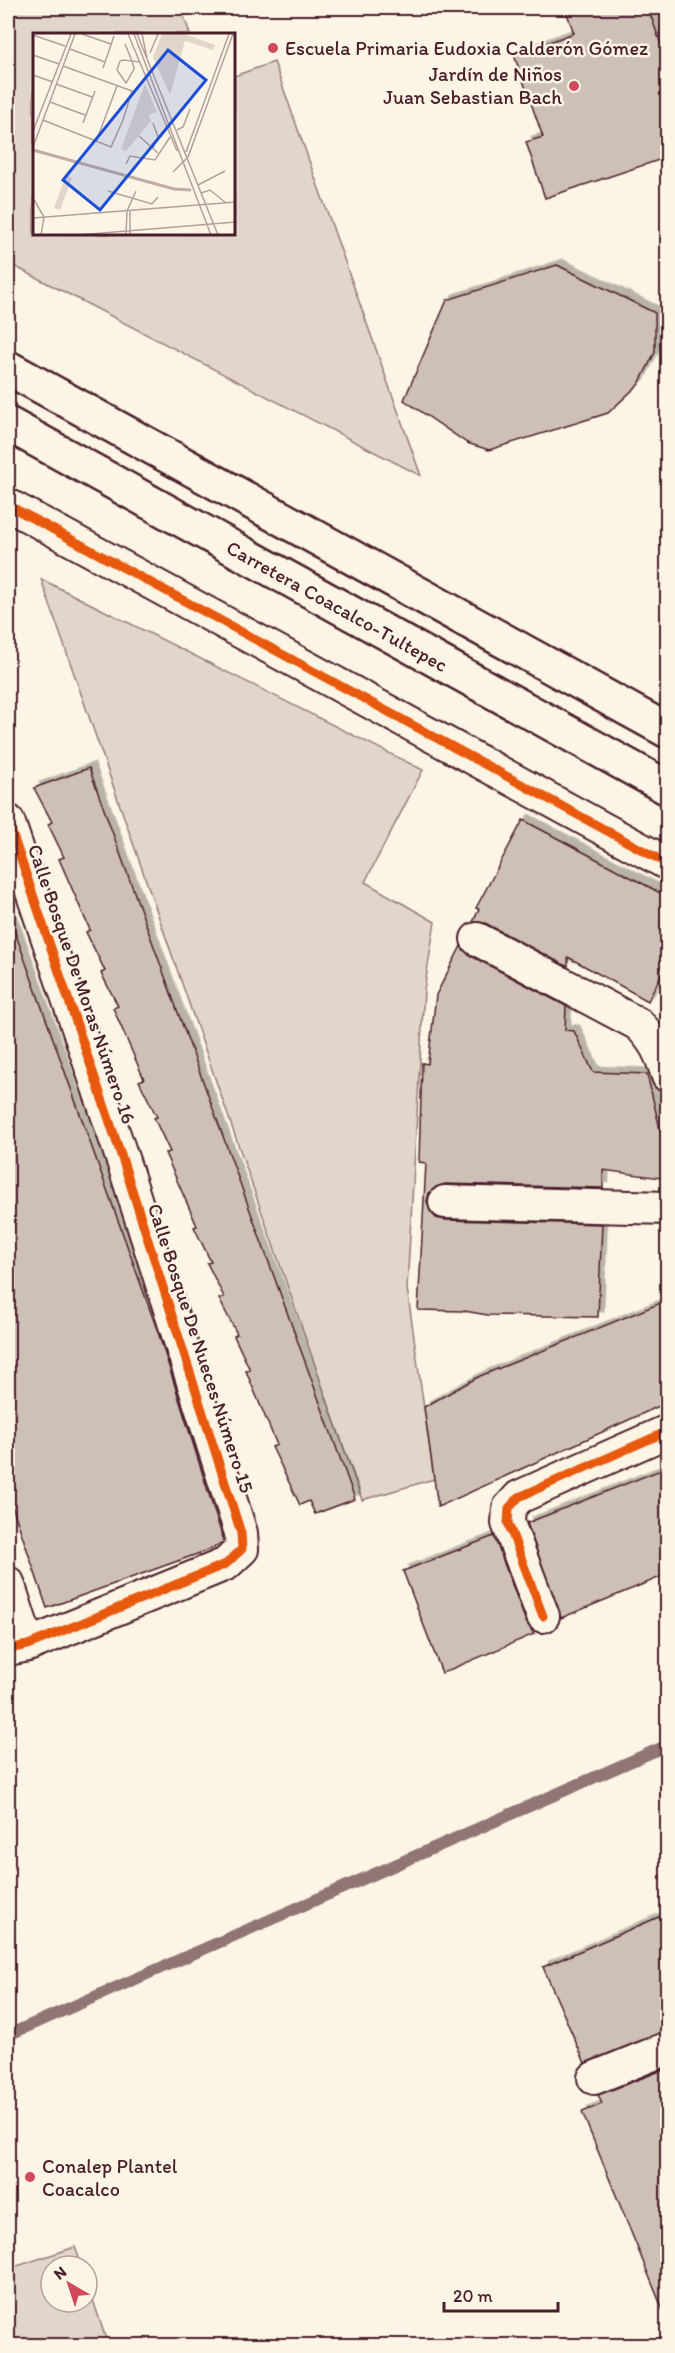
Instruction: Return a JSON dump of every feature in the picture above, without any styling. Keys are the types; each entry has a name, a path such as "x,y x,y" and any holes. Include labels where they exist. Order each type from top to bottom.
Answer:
{"main road":[{"path":"8,368 668,731"},
{"name":"Carretera Coacalco-Tultepec","path":"8,424 668,788"}],"street":[{"path":"8,505 668,864"},
{"name":"Calle Bosque De Moras Número 16","path":"8,821 122,1158"},
{"path":"477,939 638,1024 652,1038 662,1055 668,1076"},
{"name":"Calle Bosque De Nueces Número 15","path":"18,1647 226,1564 242,1549 241,1533 122,1158"},
{"path":"445,1202 668,1208"},
{"path":"543,1616 508,1523 509,1508 519,1497 668,1431"},
{"path":"8,1583 18,1647"},
{"path":"594,2078 668,2048"}],"shaded area":[{"path":"8,8 181,8 190,33 33,33 33,236 236,236 236,75 274,62 421,476 8,263"},
{"path":"41,579 423,770 365,882 435,922 424,991 407,1288 434,1479 362,1500"},
{"path":"75,2247 78,2254 54,2254"},
{"path":"39,2259 39,2314 98,2314 108,2345 8,2345 8,2269"}],"building":[{"name":"Jardín de Niños Juan Sebastian Bach","path":"565,8 648,8 668,64 668,157 545,198 526,142 543,137 514,55 574,33"},
{"path":"557,265 655,313 655,352 639,384 608,413 489,450 467,443 404,400 447,300"},
{"path":"89,768 355,1499 315,1514 309,1501 300,1505 272,1447 277,1445 246,1371 250,1370 234,1336 237,1334 219,1299 224,1297 207,1263 211,1262 194,1227 197,1226 165,1153 170,1152 154,1118 157,1117 139,1081 144,1079 113,1008 118,1006 101,973 105,971 86,932 90,930 59,859 64,857 48,824 52,822 34,788"},
{"path":"523,820 668,897 668,961 648,1001 568,957 568,967 485,923 473,922 479,909 476,908"},
{"path":"11,921 159,1335 224,1542 211,1549 47,1608 8,1494 8,922"},
{"path":"461,946 469,955 566,1006 565,1030 574,1031 593,1072 647,1074 668,1163 668,1179 603,1170 603,1188 445,1184 429,1193 427,1201 430,1211 436,1218 445,1220 602,1224 598,1317 488,1315 464,1311 418,1310 426,1163 419,1162 422,1063 428,1064 436,995"},
{"path":"668,1300 668,1402 438,1507 424,1407 480,1376"},
{"path":"668,1467 668,1574 561,1618 527,1523"},
{"path":"494,1536 526,1622 534,1634 442,1673 403,1571"},
{"path":"668,1913 668,2030 585,2063 543,1967"},
{"path":"668,2068 668,2102 663,2104 664,2109 660,2111 668,2128 667,2320 582,2112 602,2104 598,2095"}],"waterway":[{"path":"8,2035 668,1745"}],"cycle path":[{"path":"8,505 668,864"},
{"path":"8,821 122,1158 241,1533 242,1549 226,1564 28,1645 8,1649"},
{"path":"543,1616 508,1523 509,1508 519,1497 668,1431"}],"place":[{"name":"Escuela Primaria Eudoxia Calderón Gómez","path":"273,48"},
{"name":"Jardín de Niños Juan Sebastian Bach","path":"574,86"},
{"name":"Conalep Plantel Coacalco","path":"30,2177"}]}
